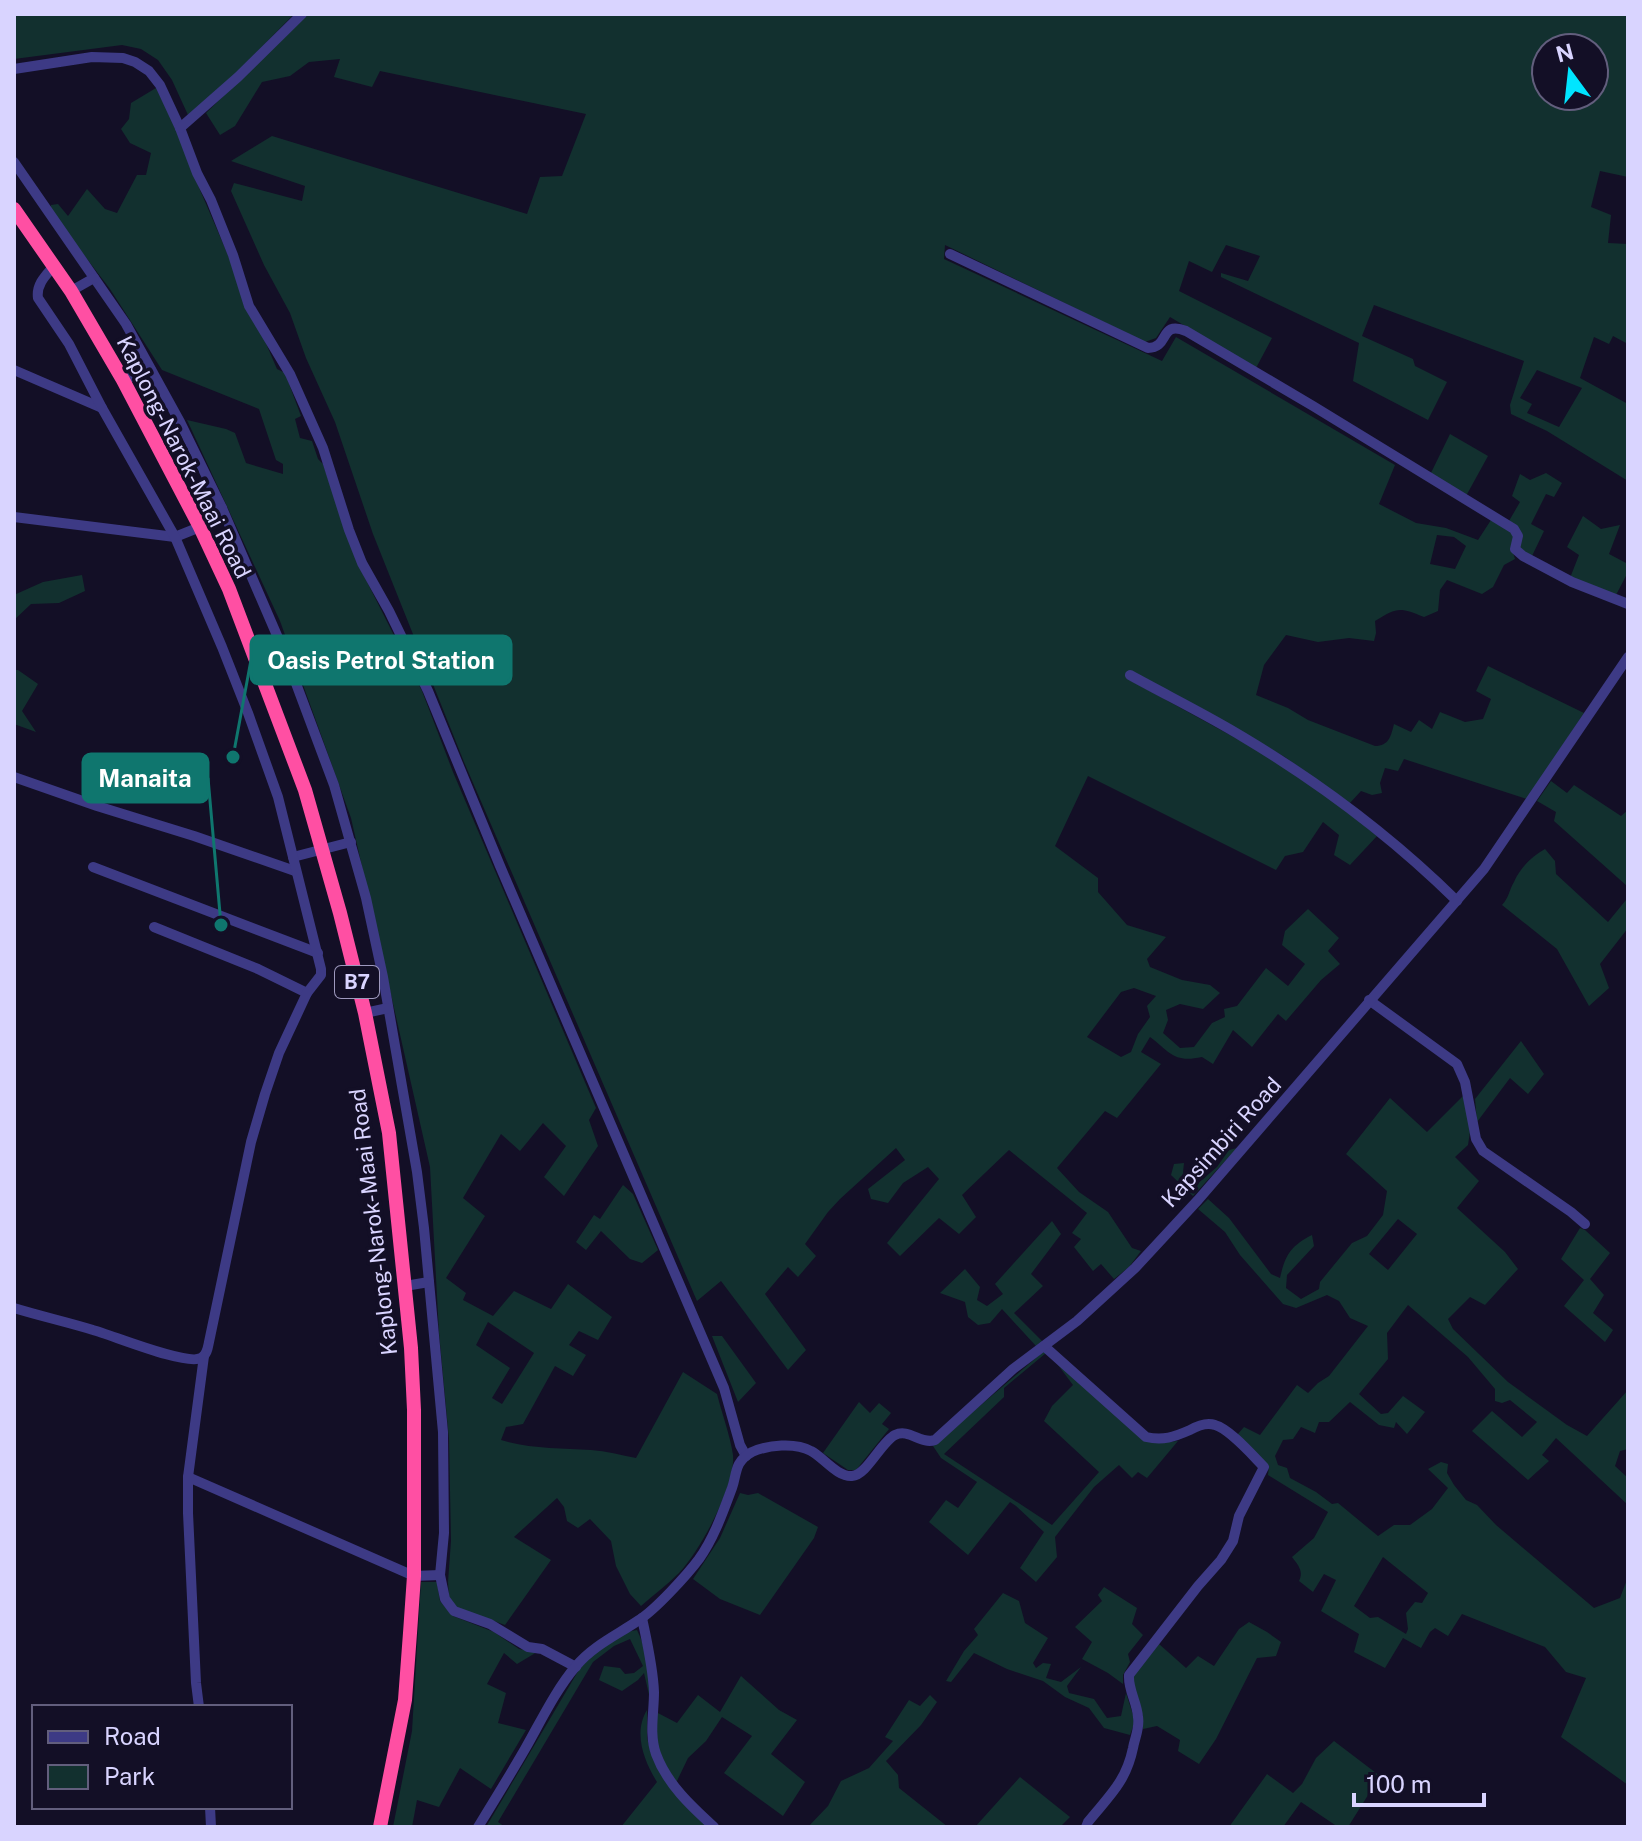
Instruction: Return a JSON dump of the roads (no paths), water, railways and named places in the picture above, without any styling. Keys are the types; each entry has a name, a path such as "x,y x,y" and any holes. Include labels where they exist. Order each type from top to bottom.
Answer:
{"highway":[{"name":"Kaplong-Narok-Maai Road","path":"14,209 71,291 123,380 229,589 305,790 365,1013 389,1133 414,1410 414,1576 405,1700 380,1827"}],"street":[{"path":"180,128 302,14"},
{"path":"14,69 92,57 123,58 149,71 160,85 211,200 249,306 290,374 323,448 362,563 428,691 724,1388 746,1456 737,1469 721,1520 700,1557 642,1618 593,1649 576,1667 553,1699 478,1827"},
{"path":"14,162 126,324 180,422 222,508 285,654 323,752 351,842 366,898 417,1172 443,1432 444,1518 440,1575 445,1599 454,1611 490,1624 528,1647 542,1649 576,1667"},
{"path":"950,254 1148,348 1160,344 1171,329 1186,331 1514,529 1518,536 1515,549 1523,556 1572,582 1628,604"},
{"path":"53,267 40,284 38,298 56,321 175,537 222,647 278,797 321,975 307,993 279,1053 257,1120 204,1356 188,1477 199,1705"},
{"path":"71,291 94,278"},
{"path":"14,370 102,408"},
{"path":"123,380 151,370"},
{"path":"14,517 175,537 222,508"},
{"path":"256,661 285,654"},
{"name":"Kapsimbiri Road","path":"746,1456 774,1447 800,1446 844,1474 857,1474 897,1434 904,1433 925,1442 935,1440 1013,1369 1077,1321 1135,1268 1300,1084 1457,901 1493,857 1628,657"},
{"path":"1130,675 1240,735 1331,794 1426,871 1457,901"},
{"path":"14,777 295,871"},
{"path":"293,857 351,842"},
{"path":"93,867 318,953"},
{"path":"154,927 258,969 307,993"},
{"path":"1369,1000 1457,1064 1465,1082 1476,1139 1483,1151 1585,1224"},
{"path":"365,1013 388,1008"},
{"path":"405,1286 429,1282"},
{"path":"14,1308 169,1355 189,1359 204,1356"},
{"path":"1044,1346 1146,1437 1172,1438 1201,1425 1217,1425 1264,1467 1239,1516 1233,1541 1221,1560 1129,1675 1128,1685 1139,1719 1131,1762 1125,1776 1086,1827"},
{"path":"188,1477 414,1576 440,1575"},
{"path":"642,1618 653,1678 655,1751 672,1784 714,1827"}],"place":[{"name":"Oasis Petrol Station","path":"233,757"},
{"name":"Manaita","path":"221,925"}]}
